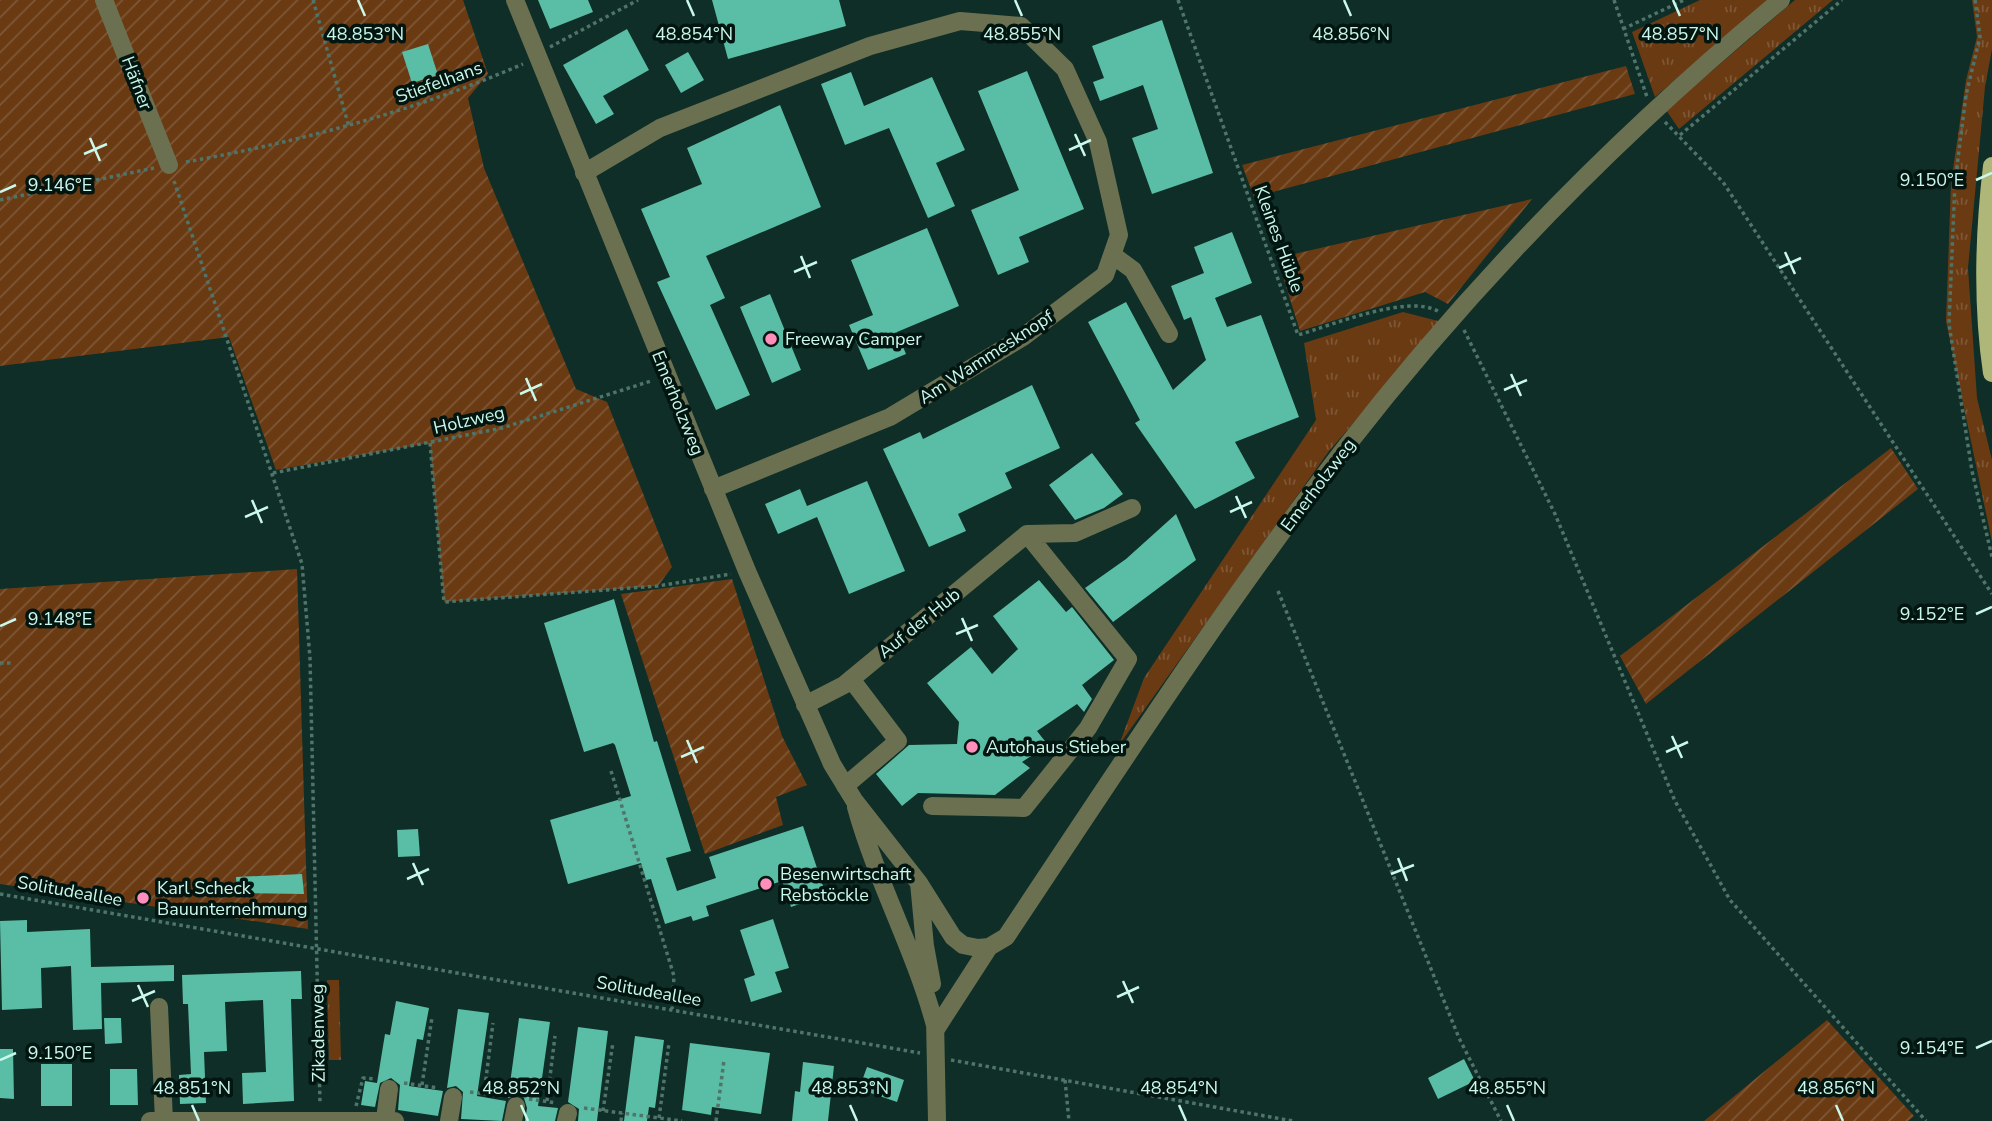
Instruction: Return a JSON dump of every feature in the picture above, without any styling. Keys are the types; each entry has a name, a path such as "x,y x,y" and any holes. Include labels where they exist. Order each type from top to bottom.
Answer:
{"main road":[{"path":"1992,166 1988,201 1986,313 1992,373"}],"street":[{"name":"Häfner","path":"104,0 169,165"},
{"name":"Emerholzweg","path":"515,0 747,571 805,705 849,793 870,857 926,992 936,1029"},
{"name":"Emerholzweg","path":"849,793 919,883 953,937 963,945 989,947 1006,937 1179,675 1346,447 1452,319 1593,168 1654,110 1781,0"},
{"path":"584,173 660,128 870,46 960,21 1021,26 1065,69 1098,142 1119,235 1114,256 1133,270 1169,334"},
{"name":"Am Wammesknopf","path":"713,489 890,417 1023,337 1105,275 1114,256"},
{"path":"1027,534 1075,533 1132,508"},
{"path":"932,806 1024,808 1088,728 1128,659 1027,534"},
{"name":"Auf der Hub","path":"805,705 850,679 1027,534"},
{"path":"849,793 898,741 850,679"},
{"name":"Emerholzweg","path":"919,883 936,1029 937,1121"},
{"path":"936,1029 989,947"},
{"path":"159,1007 164,1121"},
{"path":"150,1121 390,1120 391,1084"},
{"path":"449,1121 453,1092"}],"path":[{"name":"Stiefelhans","path":"313,0 349,127 453,94 536,57 638,0"},
{"name":"Kleines Hüble","path":"1178,0 1298,335 1403,305 1425,304 1452,319"},
{"path":"1614,0 1648,102 1723,182 1992,594"},
{"path":"1623,29 1684,0"},
{"path":"1680,135 1842,0"},
{"path":"1975,0 1980,37 1966,95 1955,182 1949,324 1972,471 1992,557"},
{"name":"Zikadenweg","path":"169,165 302,564 310,658 320,1120"},
{"path":"1452,319 1474,346 1555,514 1675,801 1730,900 1926,1121"},
{"name":"Holzweg","path":"273,473 502,428 667,377"},
{"path":"430,443 444,602 658,586 747,571"},
{"path":"1278,591 1459,1038 1502,1121"},
{"path":"0,663 13,663"},
{"path":"611,771 674,976 672,1009"},
{"name":"Solitudeallee","path":"0,894 672,1009 1293,1121"},
{"path":"422,1085 432,1017"},
{"path":"484,1094 493,1023"},
{"path":"547,1101 555,1036"},
{"path":"603,1111 612,1042"},
{"path":"659,1118 669,1043"},
{"path":"716,1121 724,1060"},
{"path":"354,1113 363,1078 391,1084 422,1085 453,1092 484,1094 515,1105 547,1101 568,1111 603,1111 682,1121"},
{"path":"1065,1080 1069,1121"},
{"path":"621,1121 622,1113"}],"green space":[{"path":"0,0 463,0 488,74 468,98 484,168 576,389 607,402 672,567 658,586 444,602 430,443 276,470 229,337 0,366"},
{"path":"1700,0 1769,0 1655,97 1632,32"},
{"path":"1795,0 1833,0 1679,129 1666,110"},
{"path":"1972,0 1992,0 1992,49 1985,87 1968,268 1977,398 1992,460 1992,542 1946,321 1951,183 1966,80 1977,37"},
{"path":"1626,66 1635,94 1254,197 1242,165"},
{"path":"1532,199 1448,304 1425,292 1300,331 1277,258"},
{"path":"1403,312 1442,322 1329,451 1119,745 1144,678 1316,420 1304,343"},
{"path":"1891,448 1918,489 1646,704 1620,656"},
{"path":"297,569 308,929 0,884 0,589"},
{"path":"732,579 782,736 807,785 776,797 783,825 705,854 621,594"},
{"path":"327,980 339,980 341,1060 329,1060"},
{"path":"1827,1020 1914,1116 1908,1121 1704,1121"}],"building":[{"path":"538,0 588,0 593,12 550,29"},
{"path":"712,0 839,0 846,26 728,59"},
{"path":"1162,20 1213,173 1152,194 1132,138 1158,129 1143,85 1100,101 1093,82 1104,78 1092,46"},
{"path":"627,29 649,70 603,96 614,114 596,124 563,65"},
{"path":"428,44 438,75 412,83 402,52"},
{"path":"688,52 704,80 681,93 665,65"},
{"path":"1027,71 1084,209 1019,237 1029,262 998,275 971,210 1019,190 978,91"},
{"path":"851,72 864,106 932,77 965,150 936,163 955,206 928,218 889,128 845,145 821,84"},
{"path":"780,105 821,207 706,256 725,298 710,305 750,395 716,410 657,282 670,277 641,209 702,184 687,148"},
{"path":"927,228 959,306 897,332 906,354 868,370 849,325 873,315 851,260"},
{"path":"1232,232 1252,283 1215,298 1227,327 1261,315 1299,417 1235,442 1255,478 1195,509 1135,423 1140,420 1088,322 1126,302 1173,390 1206,360 1191,317 1184,320 1171,286 1204,273 1194,247"},
{"name":"Freeway Camper","path":"770,294 801,370 772,383 740,307"},
{"path":"1032,385 1060,448 1005,473 1012,488 958,514 966,531 929,547 883,449 920,432 923,439"},
{"path":"1092,453 1123,494 1104,508 1075,520 1049,485"},
{"path":"867,481 905,571 849,594 817,517 778,534 765,504 800,489 807,506"},
{"path":"1176,514 1196,560 1113,622 1085,588 1126,559"},
{"path":"1039,580 1066,612 1072,607 1114,660 1082,685 1092,699 1084,712 1077,704 1037,731 1048,745 1022,762 1030,768 995,795 918,793 902,806 876,774 909,745 957,744 959,722 927,683 971,647 992,674 1018,649 993,616"},
{"path":"614,599 654,742 657,741 691,851 666,858 677,891 716,878 709,857 803,826 826,895 791,907 782,881 706,906 709,916 693,921 691,916 665,924 651,879 646,880 641,863 568,884 550,820 631,796 613,743 584,752 544,623"},
{"path":"418,829 420,856 398,857 397,830"},
{"path":"302,874 304,894 237,893 236,877"},
{"path":"773,919 789,968 775,972 782,992 751,1002 744,979 755,975 740,930"},
{"path":"27,920 27,932 90,929 91,967 174,965 174,981 101,983 102,1029 73,1030 71,966 41,968 42,1008 2,1010 0,921"},
{"path":"301,971 302,999 291,999 294,1101 243,1104 242,1073 266,1072 263,1000 225,1002 227,1051 204,1052 206,1103 180,1104 179,1075 191,1074 188,1004 183,1004 182,975"},
{"path":"396,1001 429,1008 423,1040 417,1039 409,1086 443,1091 438,1116 398,1110 400,1085 391,1078 380,1083 375,1107 361,1105 365,1081 377,1083 385,1034 390,1035"},
{"path":"458,1009 489,1013 477,1096 506,1101 502,1121 461,1119 463,1092 456,1086 447,1088"},
{"path":"104,1018 121,1018 122,1043 105,1044"},
{"path":"519,1018 550,1022 538,1106 558,1108 555,1121 525,1121 527,1108 524,1098 518,1095 508,1098"},
{"path":"578,1027 608,1031 597,1121 578,1121 579,1109 568,1102"},
{"path":"635,1036 664,1040 655,1108 649,1107 647,1121 624,1121"},
{"path":"690,1043 770,1053 761,1114 712,1107 711,1115 682,1110"},
{"path":"0,1049 13,1049 14,1099 0,1098"},
{"path":"1464,1059 1475,1081 1438,1099 1428,1078"},
{"path":"803,1062 834,1066 828,1121 792,1121 795,1091 800,1092"},
{"path":"41,1064 72,1064 72,1106 41,1106"},
{"path":"867,1067 904,1080 897,1102 859,1089"},
{"path":"110,1069 137,1069 138,1105 110,1105"}],"place":[{"name":"Freeway Camper","path":"771,339"},
{"name":"Autohaus Stieber","path":"972,747"},
{"name":"Besenwirtschaft Rebstöckle","path":"766,884"},
{"name":"Karl Scheck Bauunternehmung","path":"143,898"}]}
